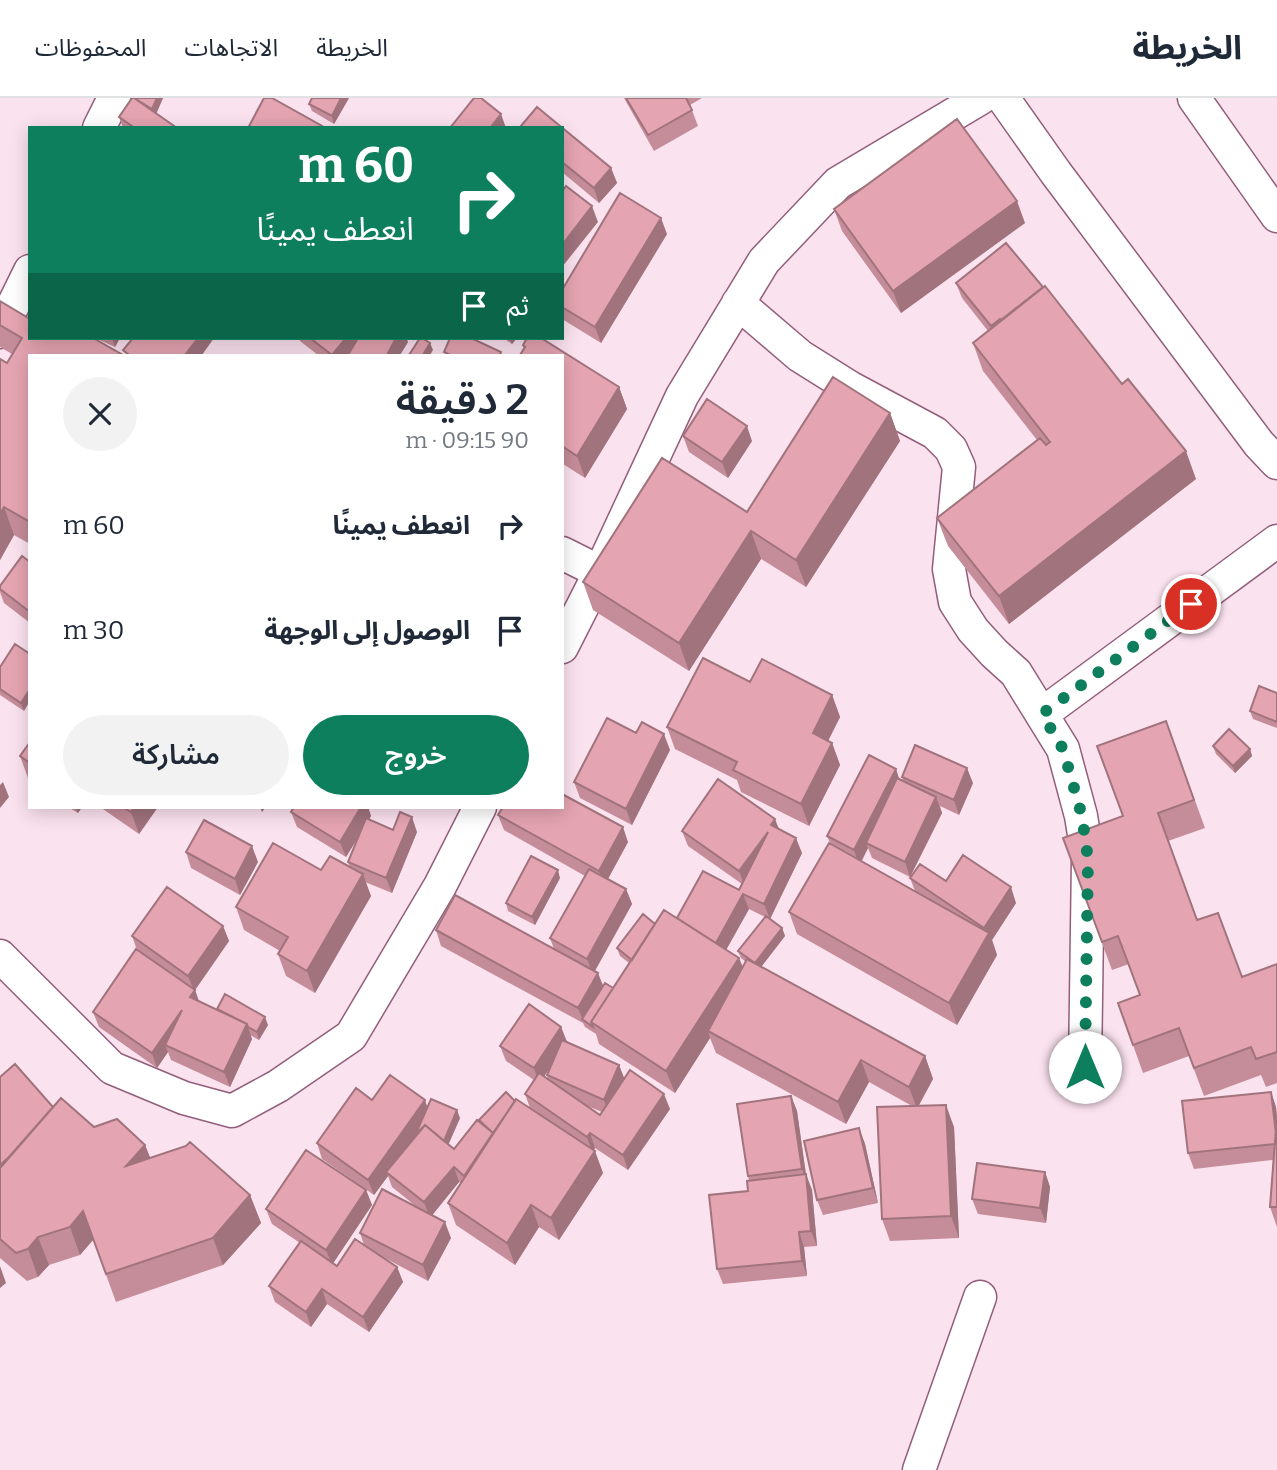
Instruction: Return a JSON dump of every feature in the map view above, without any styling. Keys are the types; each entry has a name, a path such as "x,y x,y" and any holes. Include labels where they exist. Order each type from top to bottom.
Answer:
{"street":[{"path":"100,126 114,98"},
{"path":"564,642 600,572 682,396 764,261 838,183 981,98"},
{"path":"1003,98 1259,444 1277,463"},
{"path":"1194,98 1277,216"},
{"path":"12,326 28,277"},
{"path":"738,303 800,356 851,388 935,433 951,449 959,467 949,569 955,602 973,630 1016,673 1063,749 1082,816 1088,859 1085,1067"},
{"path":"1042,714 1277,541"},
{"path":"564,554 600,572"},
{"path":"0,956 112,1068 184,1098 232,1111 278,1086 351,1036 440,886 479,809"},
{"path":"919,1470 980,1297"}],"building":[{"path":"134,98 174,126 132,126 119,117"},
{"path":"134,98 157,98 152,109"},
{"path":"264,98 272,98 322,126 249,126"},
{"path":"312,98 341,98 332,116 309,104"},
{"path":"474,98 481,98 501,114 492,126 452,126"},
{"path":"626,98 686,98 692,110 648,135"},
{"path":"537,107 560,126 521,126"},
{"path":"957,119 1017,201 893,291 834,209"},
{"path":"564,129 611,168 594,188 564,164"},
{"path":"566,186 592,206 564,242"},
{"path":"620,193 661,218 595,327 564,308 564,287"},
{"path":"1006,243 1043,287 991,326 956,283"},
{"path":"1045,286 1122,384 1128,379 1186,451 999,596 937,518 1040,438 1046,445 1050,442 973,343"},
{"path":"0,301 28,318 28,340 97,340 121,354 28,354 28,521 4,507 0,514 0,359 7,363 22,338 0,325"},
{"path":"131,340 196,340 186,354 128,354 123,350"},
{"path":"313,340 344,340 331,354"},
{"path":"357,340 395,340 388,354 349,354"},
{"path":"419,340 430,343 424,354 410,354"},
{"path":"449,340 475,340 501,352 448,354 444,352"},
{"path":"526,340 544,340 619,387 577,456 564,447 564,354 521,354 525,347 523,345"},
{"path":"833,377 890,413 796,560 751,531 679,643 583,582 662,458 747,512"},
{"path":"707,399 747,426 722,462 683,436"},
{"path":"22,556 28,560 28,610 0,589"},
{"path":"15,644 28,653 28,692 21,703 0,689 0,667"},
{"path":"703,658 750,682 762,659 832,695 813,733 832,743 801,804 733,770 737,762 667,727"},
{"path":"1259,686 1277,693 1277,722 1250,711"},
{"path":"607,718 636,733 642,722 664,734 626,809 574,782"},
{"path":"1166,721 1194,800 1158,813 1197,920 1218,913 1242,977 1277,964 1277,1052 1256,1059 1251,1047 1194,1068 1179,1028 1133,1045 1118,1003 1140,995 1118,936 1102,942 1063,838 1123,816 1097,746"},
{"path":"1229,729 1250,749 1233,766 1213,746"},
{"path":"28,745 28,762 20,756"},
{"path":"915,745 967,768 954,800 902,777"},
{"path":"869,755 896,769 854,850 827,836"},
{"path":"897,778 936,797 905,862 866,843"},
{"path":"718,779 775,819 771,825 796,838 764,904 743,894 716,943 677,918 703,871 739,890 768,832 739,871 682,831"},
{"path":"564,795 623,827 599,871 498,815 502,809 564,809"},
{"path":"293,809 360,809 340,842 291,812"},
{"path":"400,812 412,817 386,878 348,862 366,818 393,830"},
{"path":"204,820 252,846 235,879 186,852"},
{"path":"273,843 321,870 330,856 363,874 307,971 278,954 288,937 236,907"},
{"path":"829,843 989,933 949,1003 789,912"},
{"path":"963,855 1011,887 984,928 910,878 920,864 946,881"},
{"path":"531,856 558,870 532,917 506,903"},
{"path":"589,869 626,889 587,959 550,938"},
{"path":"167,887 223,926 188,976 132,936"},
{"path":"455,895 598,973 578,1008 436,930"},
{"path":"664,910 739,958 666,1071 591,1022"},
{"path":"643,914 655,924 632,960 617,948"},
{"path":"766,916 782,928 755,963 738,951"},
{"path":"136,949 195,990 190,997 247,1024 224,1072 165,1045 182,1010 152,1053 93,1012"},
{"path":"747,959 925,1056 909,1087 861,1060 838,1102 708,1031"},
{"path":"605,983 613,988 591,1022 593,1027 582,1019"},
{"path":"225,994 265,1017 257,1032 217,1009"},
{"path":"529,1004 561,1027 534,1068 500,1046"},
{"path":"562,1040 619,1065 604,1100 547,1075"},
{"path":"15,1064 53,1107 0,1165 0,1077"},
{"path":"630,1070 664,1094 623,1155 590,1133 587,1137 525,1094 539,1073 600,1115"},
{"path":"390,1075 425,1100 368,1180 317,1143 356,1088 372,1100"},
{"path":"506,1092 515,1101 493,1133 479,1120"},
{"path":"1271,1092 1275,1144 1188,1153 1182,1101"},
{"path":"791,1096 802,1169 748,1176 737,1104"},
{"path":"61,1098 94,1127 117,1119 145,1145 126,1166 186,1146 190,1142 250,1195 213,1238 106,1274 83,1211 70,1227 38,1237 28,1249 16,1253 0,1239 0,1168"},
{"path":"431,1099 457,1110 444,1141 425,1125 417,1131"},
{"path":"516,1099 595,1151 551,1218 531,1205 507,1243 448,1203"},
{"path":"946,1105 951,1216 882,1219 877,1107"},
{"path":"1277,1115 1277,1207 1270,1207"},
{"path":"477,1120 493,1133 464,1176 454,1167 424,1202 386,1172 425,1125 454,1149"},
{"path":"859,1128 873,1188 817,1200 804,1141"},
{"path":"306,1150 366,1190 326,1250 266,1209"},
{"path":"977,1163 1045,1172 1040,1208 972,1199"},
{"path":"806,1174 811,1231 799,1232 802,1261 717,1269 709,1195 748,1191 747,1181"},
{"path":"382,1189 445,1222 423,1265 360,1233"},
{"path":"355,1239 397,1267 363,1317 322,1289 306,1312 269,1286 301,1241 337,1266"}],"route":[{"path":"1085,1067 1088,859 1082,816 1063,749 1042,714 1191,604"}]}
